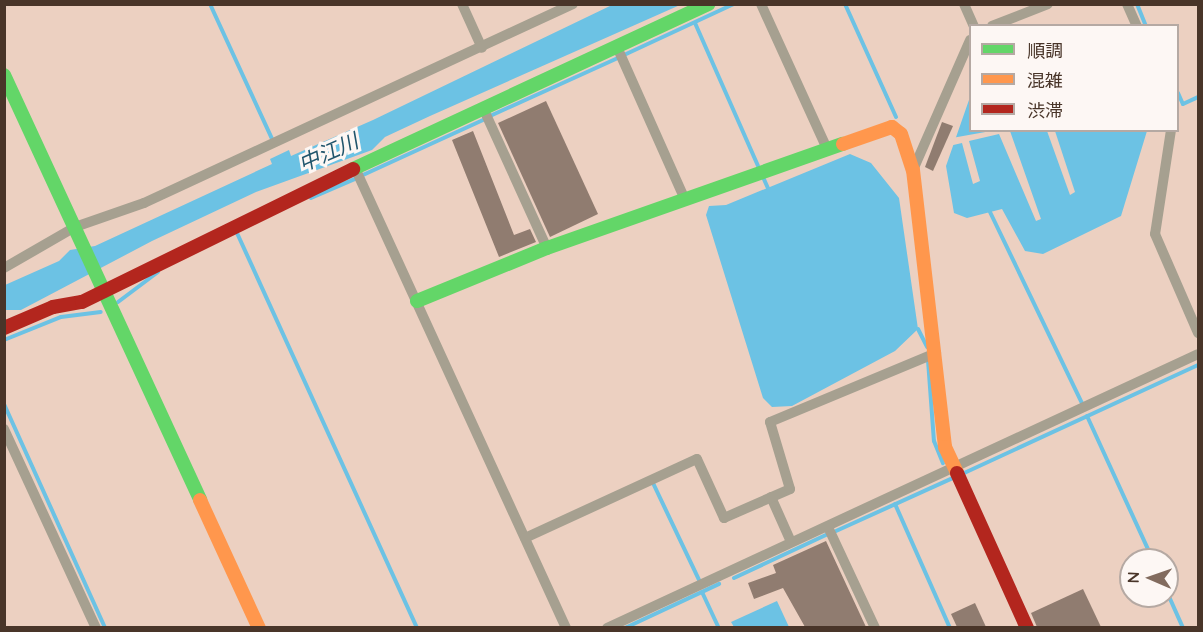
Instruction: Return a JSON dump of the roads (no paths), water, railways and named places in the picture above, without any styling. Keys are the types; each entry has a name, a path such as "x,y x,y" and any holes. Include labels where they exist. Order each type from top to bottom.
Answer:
{"street":[{"path":"462,4 482,48"},
{"path":"4,268 77,232 482,48 573,4"},
{"path":"4,328 105,291 355,168 709,4"},
{"path":"762,4 827,149"},
{"path":"964,4 973,24"},
{"path":"997,24 1048,4"},
{"path":"1127,4 1136,24"},
{"path":"913,170 969,42"},
{"path":"617,47 685,200"},
{"path":"4,75 259,627"},
{"path":"484,110 547,248"},
{"path":"417,301 547,248 892,127 902,135 913,170 936,353 942,433 954,468 1027,627"},
{"path":"1171,132 1155,234 1198,333"},
{"path":"355,168 566,627"},
{"path":"525,538 697,459 724,518 790,489 770,422 936,353"},
{"path":"607,627 828,527 1198,354"},
{"path":"4,429 96,627"},
{"path":"771,497 791,542"},
{"path":"828,527 875,627"}],"water":[{"name":"中江川","path":"612,5 680,5 385,137 372,150 256,192 152,241 21,310 5,310 5,285 59,261 70,250 95,246 272,164 270,159 289,150 291,156 373,120"},
{"path":"969,100 969,132 1147,132 1121,216 1043,254 1025,251 1002,209 967,218 954,213 946,166"},
{"path":"850,154 871,163 899,198 918,329 895,351 792,406 772,407 763,398 706,215 709,206 726,205"},
{"path":"777,601 789,627 734,627 731,622"}],"waterway":[{"path":"210,4 272,139"},
{"path":"624,55 734,4"},
{"path":"845,4 896,117"},
{"path":"1137,4 1145,24"},
{"path":"695,23 758,166"},
{"path":"490,116 618,58"},
{"path":"1179,95 1183,104 1198,97"},
{"path":"363,175 483,120"},
{"path":"763,177 768,188"},
{"path":"311,198 355,179"},
{"path":"990,212 1082,403"},
{"path":"237,233 417,628"},
{"path":"118,302 158,272"},
{"path":"4,340 61,317 101,312"},
{"path":"918,329 927,347"},
{"path":"928,360 934,441 943,463"},
{"path":"962,474 1198,365"},
{"path":"4,404 105,628"},
{"path":"1087,416 1148,548"},
{"path":"836,531 953,478"},
{"path":"653,483 699,580"},
{"path":"895,504 950,628"},
{"path":"734,578 826,535"},
{"path":"625,628 719,584"},
{"path":"702,592 719,628"},
{"path":"1174,608 1183,628"}]}
